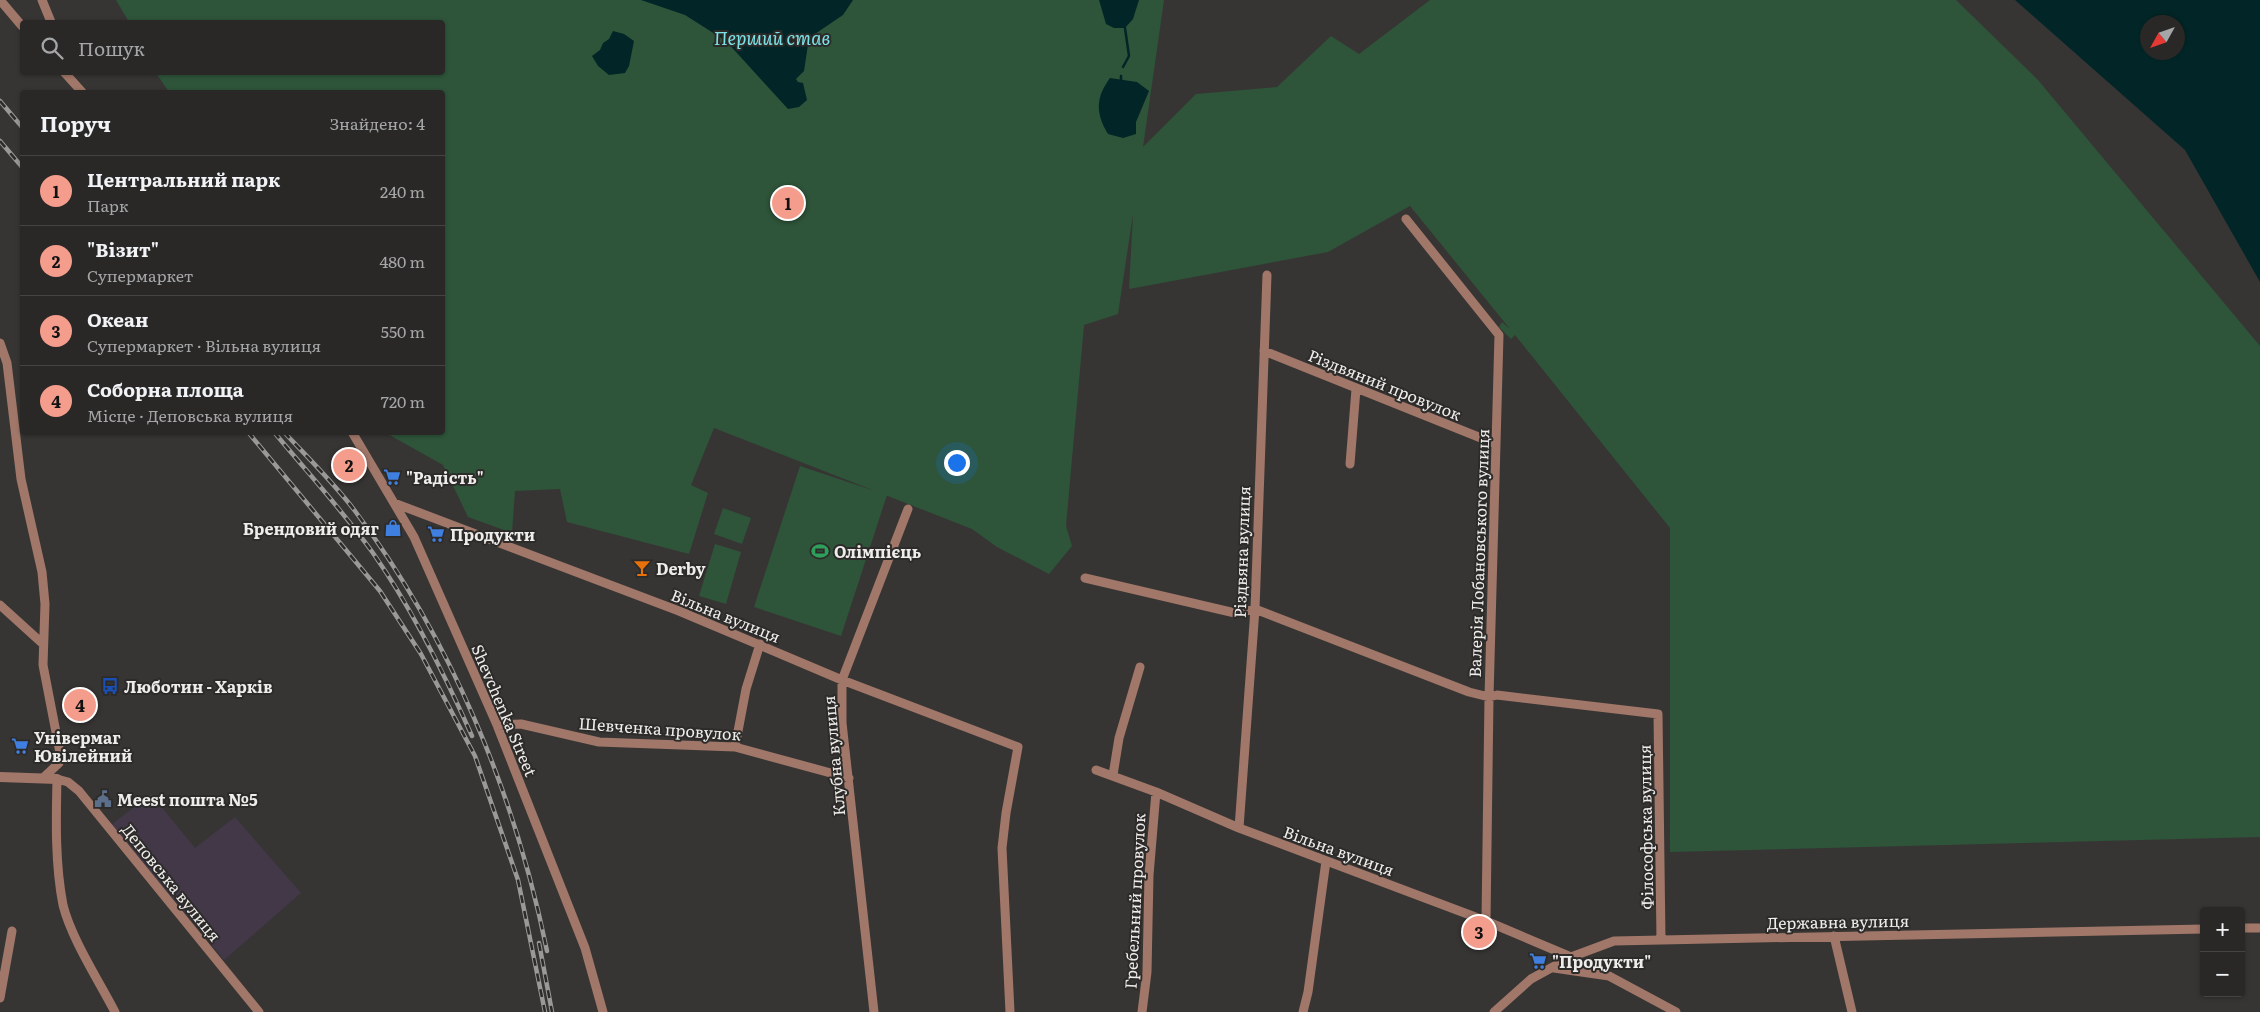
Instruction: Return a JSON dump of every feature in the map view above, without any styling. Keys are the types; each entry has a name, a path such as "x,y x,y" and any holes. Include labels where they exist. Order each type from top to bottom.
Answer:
{"street":[{"path":"0,0 20,24"},
{"path":"42,0 50,20"},
{"path":"67,75 80,90"},
{"path":"75,75 81,90"},
{"name":"Валерія Лобановського вулиця","path":"1406,220 1499,335 1489,698 1486,921"},
{"name":"Різдвяна вулиця","path":"1239,828 1255,609 1267,276"},
{"path":"0,343 8,363 21,479 42,572 44,604 43,665 60,753 59,763 42,778"},
{"name":"Різдвяний провулок","path":"1264,351 1496,444"},
{"path":"1350,464 1356,388"},
{"name":"Shevchenka Street","path":"354,435 414,537 497,725 585,948 603,1012"},
{"name":"Вільна вулиця","path":"394,503 679,611 842,680 1018,747 1006,813 1002,848 1010,1012"},
{"name":"Клубна вулиця","path":"874,1012 842,723 842,680 908,509"},
{"path":"1084,578 1235,613 1255,609 1469,692 1489,698"},
{"path":"0,605 43,644"},
{"path":"735,747 746,689 760,644"},
{"path":"1113,775 1120,738 1140,667"},
{"name":"Філософська вулиця","path":"1489,698 1497,695 1658,714 1661,940"},
{"name":"Шевченка провулок","path":"497,725 521,724 599,742 735,747 849,778"},
{"name":"Вільна вулиця","path":"1096,770 1156,792 1239,828 1326,862 1486,921 1571,957"},
{"path":"0,777 57,779 56,830 64,905 70,925 115,1012"},
{"name":"Деповська вулиця","path":"57,779 68,782 79,791 259,1012"},
{"name":"Гребельний провулок","path":"1142,1012 1147,972 1149,875 1156,792"},
{"path":"1303,1012 1308,992 1326,862"},
{"path":"2245,928 2260,928"},
{"name":"Державна вулиця","path":"1494,1012 1531,979 1571,957 1614,941 2200,929"},
{"path":"0,998 12,931"},
{"path":"1834,936 1852,1012"},
{"path":"1554,968 1609,976 1676,1012"}],"shaded area":[{"path":"151,794 195,848 235,817 301,893 224,960 111,825"}],"green space":[{"path":"116,0 1164,0 1143,147 1196,94 1277,87 1331,36 1359,54 1430,0 1956,0 2038,80 2260,346 2260,837 1670,852 1670,528 1515,335 1511,339 1499,327 1502,322 1510,329 1410,206 1328,252 1129,289 1133,214 1118,314 1084,325 1066,526 1072,546 1049,574 997,547 972,529 714,428 691,485 708,493 689,554 567,522 560,489 515,491 512,533 468,517 443,465 390,435 445,435 445,90 168,90 157,75 445,75 445,20 128,20"},
{"name":"Олімпієць","path":"800,466 887,495 841,636 754,607"},
{"path":"723,508 751,518 742,544 714,534"},
{"path":"715,544 741,552 726,604 699,596"}],"water":[{"name":"Перший став","path":"641,0 853,0 843,15 809,38 804,71 796,79 798,82 803,83 807,100 799,107 788,109 726,41 685,15"},
{"path":"1099,0 1139,0 1133,19 1125,28 1114,28 1106,24"},
{"path":"2015,0 2260,0 2260,282 2185,150"},
{"path":"613,31 624,34 634,41 629,66 625,73 609,75 598,66 592,56 600,50"},
{"path":"1110,78 1137,82 1149,91 1136,122 1136,134 1123,138 1108,134 1104,126 1099,112 1099,105 1102,92"}],"waterway":[{"path":"1123,67 1129,56 1125,28"}],"railway":[{"path":"0,101 20,125"},
{"path":"0,141 20,165"},
{"path":"250,435 380,591 421,654 475,756 518,880 545,1012"},
{"path":"277,435 350,522 388,575 427,642 472,736"},
{"path":"287,435 347,501 390,560 450,665 498,777 534,892 547,951"},
{"path":"539,943 552,1012"}],"place":[{"name":"Центральний парк","path":"788,203"},
{"name":"\"Візит\"","path":"349,465"},
{"name":"\"Радість\"","path":"392,477"},
{"name":"Брендовий одяг","path":"393,528"},
{"name":"Продукти","path":"436,534"},
{"name":"Олімпієць","path":"820,551"},
{"name":"Derby","path":"642,568"},
{"name":"Люботин - Харків","path":"110,686"},
{"name":"Соборна площа","path":"80,705"},
{"name":"Універмаг Ювілейний","path":"20,746"},
{"name":"Meest пошта №5","path":"103,799"},
{"name":"Океан","path":"1479,932"},
{"name":"\"Продукти\"","path":"1538,961"}]}
